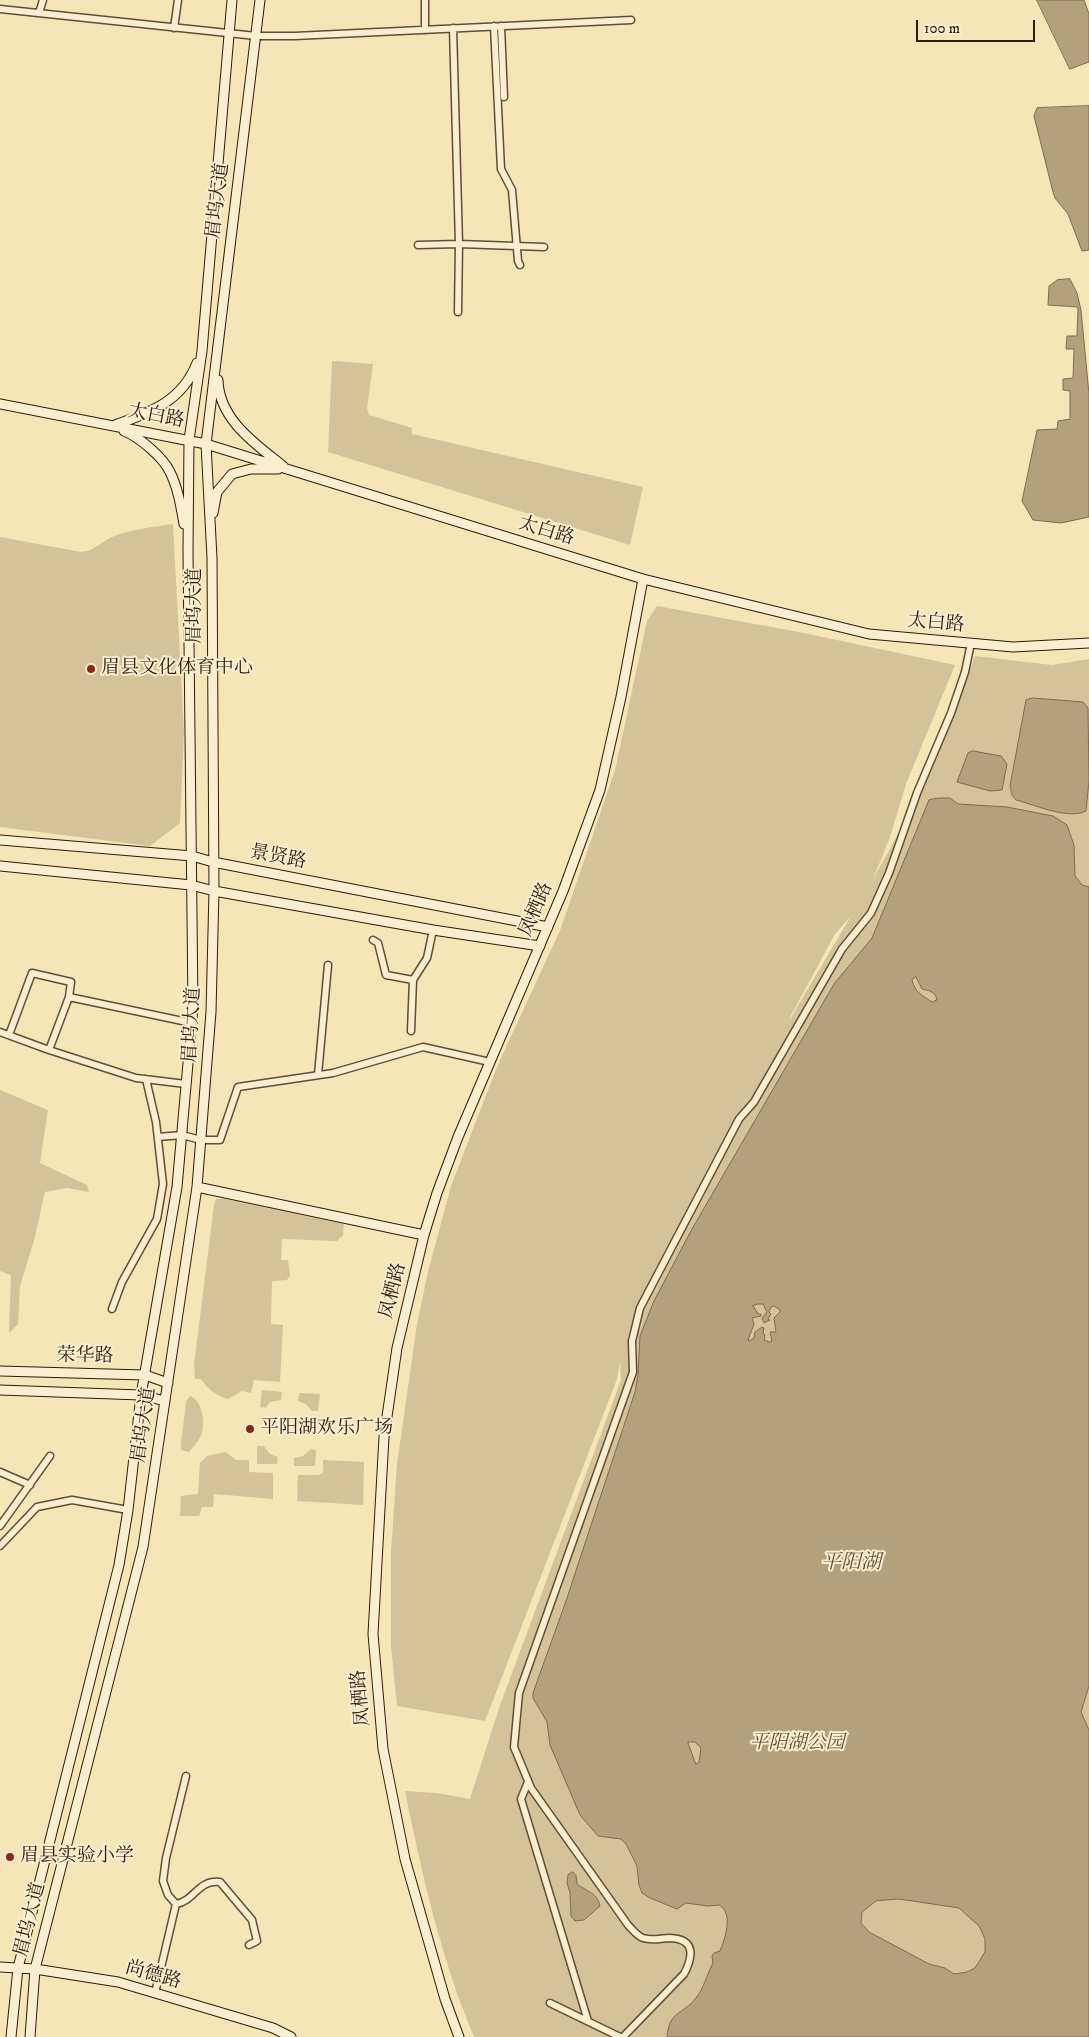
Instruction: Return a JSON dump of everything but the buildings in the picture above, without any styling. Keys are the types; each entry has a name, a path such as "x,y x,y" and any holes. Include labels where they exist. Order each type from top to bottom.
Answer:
{"main road":[{"name":"眉坞大道","path":"11,2037 18,1968 119,1565 128,1510 141,1395 177,1187 192,1023 188,540 189,440 202,351 232,0"},
{"name":"眉坞大道","path":"30,2037 35,1969 144,1547 197,1187 211,1012 214,891 210,528 206,444 260,0"},
{"path":"113,425 148,413 178,393 192,377 202,351"},
{"path":"217,357 218,388 228,415 248,439 287,469"},
{"name":"太白路","path":"0,404 206,444 643,579 869,634 1013,647 1089,643"},
{"path":"113,425 135,436 170,470 178,495 188,540"},
{"path":"210,528 217,492 232,474 251,469 287,469"},
{"name":"凤栖路","path":"460,2037 445,1999 405,1860 383,1749 373,1634 385,1431 397,1348 424,1235 437,1193 458,1137 563,891 600,790 621,696 643,579"},
{"name":"景贤路","path":"0,840 192,856 213,862 548,927"},
{"path":"0,866 191,885 214,891 433,930 540,946"},
{"path":"197,1187 424,1235"},
{"name":"荣华路","path":"0,1371 145,1375 168,1383"},
{"name":"荣华路","path":"0,1390 141,1395 165,1401"},
{"name":"尚德路","path":"0,1966 35,1969 118,1982 273,2028 291,2037"}],"street":[{"path":"39,13 42,0"},
{"path":"174,28 178,0"},
{"path":"425,0 425,30"},
{"path":"0,9 256,36 631,20"},
{"path":"498,26 504,97"},
{"path":"498,26 500,169 512,190 518,261 520,265"},
{"path":"453,28 459,244 458,312"},
{"path":"418,245 459,244 544,247"},
{"path":"550,2003 621,2037 684,1974 690,1963 691,1952 689,1946 684,1941 671,1938 654,1939 641,1937 628,1925 528,1782 514,1747 519,1692 633,1372 632,1341 640,1308 740,1119 754,1102 842,948 871,913 888,873 917,793 951,713 965,672 971,643"},
{"path":"411,1031 413,980 427,958 433,930"},
{"path":"373,940 378,944 386,975 413,980"},
{"path":"318,1075 328,965"},
{"path":"9,1035 32,973 70,982 69,997 48,1050"},
{"path":"69,997 192,1023"},
{"path":"0,1032 48,1050 136,1078 186,1084"},
{"path":"158,1137 182,1135 201,1140 220,1140 238,1087 333,1073 423,1047 490,1062"},
{"path":"112,1309 122,1282 157,1219 163,1184 156,1122 146,1080"},
{"path":"0,1526 50,1456"},
{"path":"0,1472 30,1486"},
{"path":"0,1546 37,1507 72,1500 128,1510"},
{"path":"176,1904 168,1895 163,1882 166,1858 186,1776"},
{"path":"528,1782 521,1799 588,2021"},
{"path":"176,1904 187,1902 199,1888 210,1881 220,1882 252,1920 257,1941 249,1945"},
{"path":"155,1993 176,1904"}],"green space":[{"path":"332,361 373,364 367,408 369,415 412,428 412,434 643,487 630,545 328,452"},
{"name":"眉县文化体育中心","path":"173,524 184,732 180,823 150,846 0,827 0,537 81,552 90,550 119,534"},
{"name":"平阳湖公园","path":"657,606 804,633 955,665 906,784 889,840 873,879 925,786 975,656 1052,665 1089,659 1089,2037 474,2037 442,1947 418,1854 405,1791 437,1793 470,1799 499,1708 621,1380 620,1362 617,1379 485,1721 397,1706 391,1646 391,1552 397,1464 417,1324 428,1272 451,1186 497,1067 561,928 615,770 647,621","holes":["851,916 790,1019 835,934"]},
{"path":"0,1090 48,1110 40,1163 87,1185 89,1192 67,1188 45,1192 34,1240 20,1286 18,1324 9,1333 11,1275 0,1271"},
{"path":"216,1199 225,1199 344,1224 343,1235 337,1241 282,1239 281,1260 288,1260 290,1275 287,1280 272,1281 271,1324 283,1325 280,1382 254,1380 251,1393 242,1391 228,1399 213,1392 201,1379 195,1379 194,1365"},
{"path":"262,1390 282,1392 281,1400 270,1402 266,1408 260,1407"},
{"path":"299,1393 320,1394 318,1411 312,1411 306,1404 298,1401"},
{"path":"190,1396 200,1406 203,1422 200,1438 189,1452 181,1450 181,1443 186,1402"},
{"path":"257,1446 264,1446 270,1454 278,1457 277,1464 257,1464"},
{"path":"311,1449 316,1450 315,1466 294,1466 294,1458 303,1456"},
{"path":"226,1452 236,1460 249,1460 249,1472 273,1473 273,1499 214,1494 213,1507 202,1507 199,1516 180,1516 181,1496 198,1494 200,1463 207,1456"},
{"path":"323,1460 364,1462 363,1505 297,1501 298,1475 319,1475 323,1472"}],"water":[{"path":"1037,0 1084,0 1089,14 1089,62 1070,69"},
{"path":"1089,106 1089,250 1082,251 1068,214 1055,198 1034,116 1037,108"},
{"path":"1070,279 1077,293 1081,310 1089,394 1089,517 1061,523 1033,520 1022,501 1037,430 1057,429 1058,421 1070,419 1070,391 1063,390 1063,379 1073,378 1074,349 1066,349 1067,336 1077,336 1078,307 1048,305 1049,286 1057,280"},
{"path":"1033,698 1083,702 1088,708 1089,781 1086,811 1071,814 1061,813 1016,800 1012,795 1010,786 1026,700"},
{"path":"973,751 1001,756 1007,764 1002,790 990,791 957,782 968,753"},
{"name":"平阳湖","path":"950,798 958,804 1007,807 1053,816 1067,825 1074,845 1075,876 1082,885 1089,887 1089,1686 1081,1712 1089,1730 1089,2037 667,2037 668,2028 674,2017 699,1994 713,1963 712,1956 720,1951 727,1927 726,1914 719,1905 708,1906 686,1903 677,1909 642,1893 637,1866 626,1844 621,1839 598,1836 580,1815 550,1745 547,1722 533,1698 533,1693 566,1601 635,1392 640,1336 654,1301 692,1229 834,984 872,938 929,800","holes":["916,977 922,989 933,993 937,1000 932,1002 919,993 912,980","763,1304 767,1312 762,1318 764,1323 770,1320 768,1319 771,1314 769,1312 771,1307 774,1306 780,1310 774,1318 776,1332 770,1332 772,1341 764,1340 764,1328 762,1327 755,1332 754,1338 748,1340 754,1324 752,1318 761,1316 753,1306","688,1742 695,1742 701,1748 699,1762 696,1764","899,1899 959,1908 979,1926 985,1939 985,1952 975,1968 967,1972 954,1974 945,1968 929,1964 869,1932 861,1923 862,1912 876,1901"]},
{"path":"573,1872 576,1876 577,1884 594,1895 600,1906 584,1920 575,1921 571,1916 570,1893 567,1883 568,1875"}],"place":[{"name":"眉县文化体育中心","path":"91,669"},
{"name":"平阳湖欢乐广场","path":"250,1429"},
{"name":"眉县实验小学","path":"10,1857"}]}
